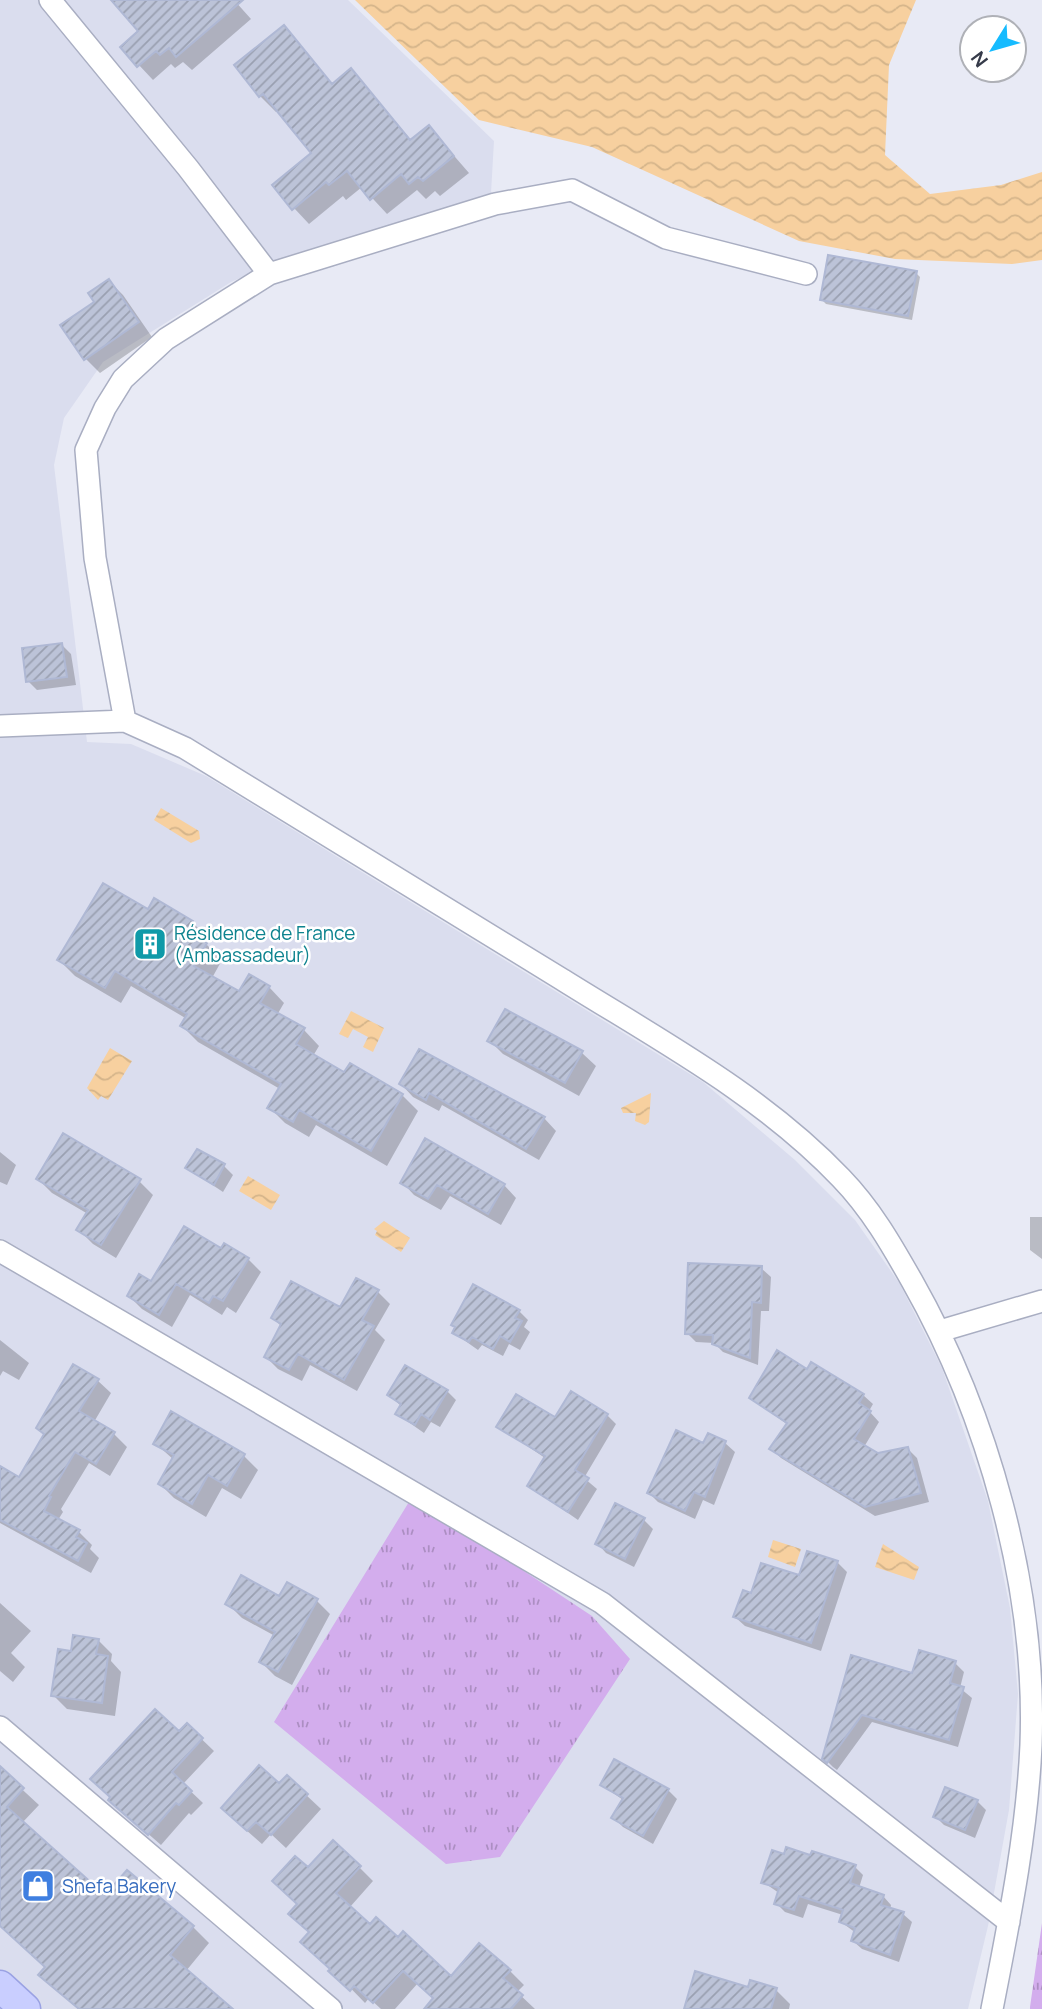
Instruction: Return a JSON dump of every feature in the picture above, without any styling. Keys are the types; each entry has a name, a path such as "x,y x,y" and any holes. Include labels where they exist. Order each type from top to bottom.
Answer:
{"main road":[{"path":"0,1986 25,2009"}],"street":[{"path":"50,0 188,167 269,274"},
{"path":"125,721 95,558 86,450 105,408 123,379 166,339 269,274 495,204 572,190 666,238 806,274"},
{"path":"0,726 125,721 185,748 732,1085 805,1144 850,1188 881,1225 940,1331 965,1393 1004,1512 1017,1568 1036,1739 1021,1851 992,2009"},
{"path":"0,1251 602,1604 1009,1922"},
{"path":"940,1331 1042,1301"},
{"path":"0,1727 331,2009"}],"shaded area":[{"path":"0,0 348,0 494,141 491,193 283,259 231,282 103,362 64,418 54,465 87,742 131,744 206,776 703,1082 795,1160 855,1220 900,1284 942,1368 988,1501 1010,1608 1018,1694 1009,1810 988,1926 968,2009 38,2009 0,1978"}],"green space":[{"path":"412,1497 592,1616 630,1659 500,1857 446,1864 274,1722"},
{"path":"1042,1923 1042,2009 1030,2009 1030,2007"}],"water":[{"path":"355,0 916,0 889,65 885,155 930,194 1001,185 1042,172 1042,260 1012,264 895,259 799,241 592,147 479,120"},
{"path":"161,808 199,831 200,839 191,843 154,820"},
{"path":"351,1011 384,1028 373,1052 363,1047 368,1037 353,1029 348,1038 339,1034"},
{"path":"110,1048 132,1061 108,1100 101,1096 98,1100 87,1088"},
{"path":"651,1093 649,1122 645,1125 635,1121 636,1113 623,1113 621,1108"},
{"path":"248,1176 280,1195 271,1210 239,1191"},
{"path":"384,1221 410,1238 401,1252 375,1235 377,1231 374,1229"},
{"path":"773,1540 801,1549 795,1567 768,1557"},
{"path":"883,1544 919,1567 914,1580 875,1567"}],"building":[{"path":"111,0 243,0 176,57 169,48 160,55 156,51 137,67 120,47 138,31"},
{"path":"284,25 332,84 351,68 410,140 429,125 454,156 423,181 418,177 409,184 401,174 370,200 347,171 329,185 326,182 292,210 272,185 311,153 263,94 259,97 234,65"},
{"path":"828,255 917,271 908,316 820,300"},
{"path":"109,279 139,322 84,360 60,325 94,302 88,293"},
{"path":"62,643 67,677 26,682 22,648"},
{"path":"103,883 148,909 154,898 193,921 187,931 207,943 194,966 239,991 249,974 270,986 260,1003 305,1028 296,1044 344,1072 350,1063 403,1094 371,1151 299,1110 293,1122 267,1108 281,1084 180,1026 187,1014 115,971 105,988 57,960"},
{"path":"505,1009 583,1051 565,1083 487,1041"},
{"path":"419,1049 545,1117 526,1149 429,1093 426,1100 399,1084"},
{"path":"63,1133 141,1179 101,1245 76,1230 88,1210 36,1179"},
{"path":"425,1138 505,1184 488,1214 437,1185 428,1199 400,1183"},
{"path":"197,1149 225,1164 214,1185 185,1168"},
{"path":"184,1226 221,1248 224,1243 249,1258 223,1301 213,1296 209,1303 176,1284 159,1315 127,1296 139,1274 151,1281"},
{"path":"688,1263 762,1266 761,1303 752,1302 750,1358 712,1344 713,1335 685,1334"},
{"path":"356,1278 379,1290 362,1320 374,1326 344,1380 298,1354 289,1370 264,1357 281,1324 271,1318 291,1281 340,1307"},
{"path":"473,1284 520,1310 515,1318 522,1321 510,1342 500,1336 493,1349 472,1337 469,1342 452,1333 455,1327 451,1325"},
{"path":"777,1350 807,1369 811,1362 864,1394 859,1403 871,1411 854,1439 878,1453 908,1447 921,1493 865,1507 769,1449 787,1423 749,1398"},
{"path":"73,1364 99,1379 79,1411 115,1432 96,1464 75,1452 49,1496 51,1497 44,1511 80,1530 76,1537 87,1543 78,1561 0,1520 0,1466 19,1477 44,1434 36,1428"},
{"path":"405,1365 448,1390 430,1420 421,1414 415,1425 395,1414 401,1404 387,1395"},
{"path":"571,1391 608,1414 575,1470 589,1478 568,1512 527,1486 545,1456 496,1427 516,1394 555,1417"},
{"path":"171,1411 245,1454 227,1486 208,1475 192,1504 158,1484 174,1455 153,1444"},
{"path":"676,1430 703,1443 708,1433 726,1441 705,1497 694,1492 685,1511 647,1493"},
{"path":"615,1503 645,1518 625,1559 595,1544"},
{"path":"807,1551 838,1561 811,1643 733,1617 743,1590 751,1593 761,1563 799,1575"},
{"path":"241,1575 279,1596 287,1582 318,1599 278,1672 259,1662 275,1632 225,1604"},
{"path":"73,1635 99,1639 96,1654 108,1656 102,1703 51,1696 58,1649 71,1651"},
{"path":"919,1650 956,1661 950,1683 964,1687 949,1740 862,1715 827,1763 822,1759 851,1655 912,1673"},
{"path":"155,1709 179,1731 187,1723 203,1738 172,1772 192,1791 179,1805 176,1803 148,1835 108,1800 110,1797 90,1779"},
{"path":"614,1759 669,1789 643,1836 611,1818 623,1798 600,1785"},
{"path":"259,1765 279,1783 287,1775 308,1794 271,1835 256,1822 247,1831 221,1808"},
{"path":"0,1766 24,1788 7,1807 105,1895 127,1870 194,1926 170,1955 233,2009 79,2009 38,1975 45,1967 0,1926"},
{"path":"945,1787 978,1800 965,1830 933,1817"},
{"path":"333,1840 361,1866 336,1893 370,1924 376,1917 398,1937 403,1931 451,1976 479,1943 511,1970 503,1978 523,1995 511,2009 424,2009 433,1998 403,1971 373,2003 354,1986 350,1991 328,1971 330,1969 300,1942 309,1932 288,1914 297,1904 272,1881 295,1856 308,1867"},
{"path":"786,1847 810,1855 812,1851 856,1865 850,1883 884,1895 881,1905 904,1912 890,1955 851,1941 855,1928 839,1922 843,1910 799,1896 794,1910 774,1904 779,1888 761,1883 772,1850 784,1854"},
{"path":"695,1971 748,1987 750,1980 777,1988 771,2009 684,2009"}],"place":[{"name":"Résidence de France (Ambassadeur)","path":"150,944"},
{"name":"Shefa Bakery","path":"38,1886"}]}
